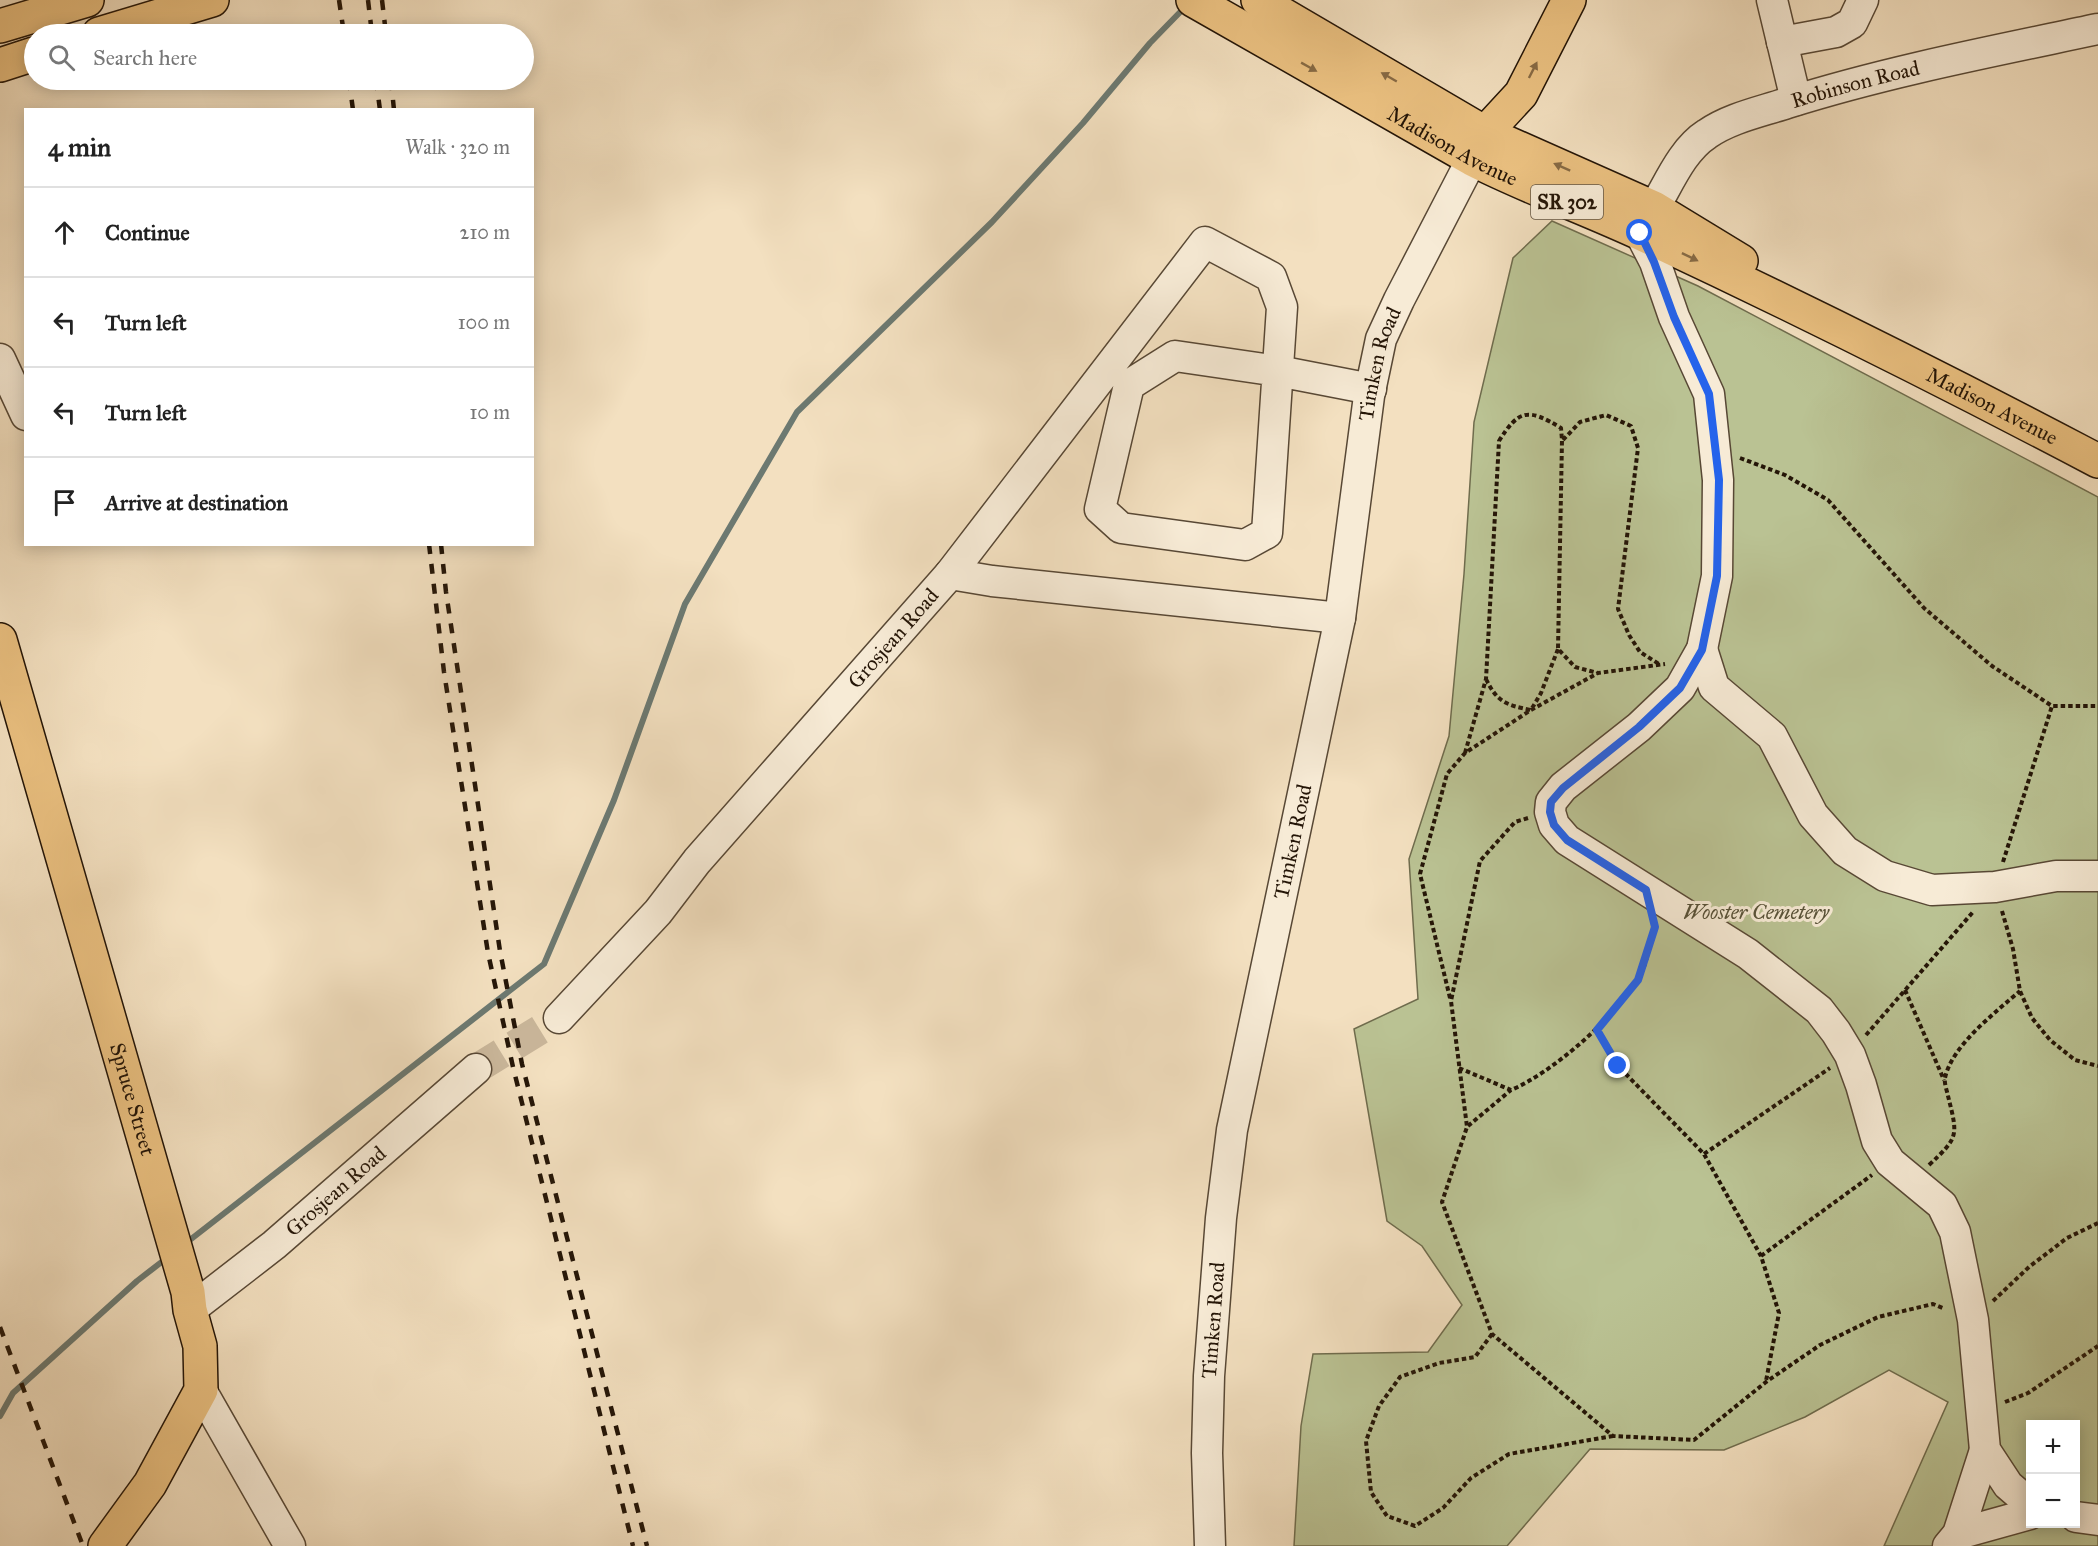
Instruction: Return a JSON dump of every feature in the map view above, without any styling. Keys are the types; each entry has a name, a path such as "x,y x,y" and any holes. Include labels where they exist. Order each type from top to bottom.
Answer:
{"main road":[{"path":"0,26 87,0"},
{"path":"132,24 212,0"},
{"name":"Madison Avenue","path":"1192,0 1258,39 1478,146 1647,220 1885,351 2098,461"},
{"path":"1478,146 1500,87 1545,0"},
{"path":"1478,146 1521,94 1569,0"},
{"name":"Madison Avenue","path":"1270,8 1478,146"},
{"path":"0,65 24,57"},
{"name":"Spruce Street","path":"0,640 189,1301 200,1346 201,1390"},
{"path":"105,1546 150,1484 201,1390"}],"street":[{"path":"1772,0 1796,100"},
{"path":"1782,42 1836,32 1852,23 1863,0"},
{"name":"Robinson Road","path":"1647,220 1687,153 1705,135 1727,123 1823,92 1975,55 2098,29"},
{"name":"Timken Road","path":"1210,1546 1207,1453 1209,1376 1219,1239 1232,1130 1340,618 1371,389 1382,339 1394,309 1478,146"},
{"path":"1647,220 1654,262 1674,317 1709,394 1719,480 1717,576 1691,668 1639,727 1563,788 1551,802 1550,812 1554,825 1567,840 1748,954 1819,1010 1850,1055 1862,1085 1877,1141 1901,1171 1942,1204 1954,1232 1973,1320 1985,1450 1953,1540"},
{"name":"Grosjean Road","path":"559,1018 657,912 697,861 950,574 1205,242 1271,277 1282,307 1278,371"},
{"path":"1278,371 1267,533 1245,545 1121,528 1100,508 1130,385 1175,356 1278,371 1371,389"},
{"path":"0,358 24,411"},
{"path":"950,574 992,581 1340,618"},
{"path":"1691,668 1772,736 1813,815 1845,851 1885,876 1932,890 1995,887 2056,876 2098,876"},
{"name":"Grosjean Road","path":"189,1301 274,1245 476,1069"},
{"name":"Spruce Street","path":"201,1390 290,1546"},
{"path":"1985,1450 2008,1485 2026,1500"},
{"path":"1953,1540 2026,1516"},
{"path":"2080,1518 2098,1520"}],"path":[{"path":"1465,753 1486,679 1498,441 1511,422 1521,415 1541,416 1561,428 1563,440 1558,649 1541,693 1531,710"},
{"path":"1563,440 1580,422 1606,415 1631,426 1638,448 1618,609 1629,635 1640,652 1660,664"},
{"path":"1715,448 1785,475 1828,500 1924,608 1992,666 2052,706 2098,706"},
{"path":"1558,649 1575,668 1598,674"},
{"path":"1613,1436 1492,1334 1442,1202 1467,1127 1451,1002 1420,874 1447,774 1465,753 1531,710 1598,674 1660,664 1691,668"},
{"path":"1486,679 1494,695 1509,705 1531,710"},
{"path":"1704,1154 1850,1055 1995,887 2052,706"},
{"path":"1451,1002 1480,861 1515,822 1550,812"},
{"path":"1995,887 2013,949 2020,990 2032,1018 2050,1040 2075,1060 2098,1066"},
{"path":"1467,1127 1511,1090 1528,1083 1597,1030 1638,980 1655,927 1646,890"},
{"path":"1761,1256 1901,1171 1951,1145 1955,1125 1944,1080 1905,990"},
{"path":"1944,1080 1954,1058 1972,1034 2020,990"},
{"path":"1597,1030 1618,1066 1704,1154 1761,1256 1779,1313 1766,1382"},
{"path":"1460,1068 1511,1090"},
{"path":"1492,1334 1475,1357 1439,1363 1400,1377 1379,1406 1366,1441 1371,1492 1387,1516 1415,1526 1443,1508 1471,1478 1509,1454 1613,1436 1694,1440 1766,1382 1820,1345 1878,1317 1934,1304 1973,1320 2029,1267 2067,1238 2098,1223"},
{"path":"1981,1405 2003,1403 2028,1393 2098,1347"}],"green space":[{"name":"Wooster Cemetery","path":"1552,221 1698,286 2098,497 2098,1546 1884,1546 1948,1402 1889,1370 1805,1417 1724,1450 1590,1449 1507,1546 1294,1546 1301,1426 1313,1354 1428,1352 1462,1305 1422,1246 1387,1221 1354,1029 1418,999 1409,859 1449,736 1464,574 1474,422 1513,258"}],"waterway":[{"path":"186,1243 544,964 614,800 685,604 797,412 992,222 1083,123 1150,43 1187,5"},
{"path":"0,1416 13,1393 137,1281 168,1257"}],"tunnel":[{"path":"476,1069 559,1018"}],"railway":[{"path":"339,0 343,24"},
{"path":"368,0 371,24"},
{"path":"382,0 385,24"},
{"path":"350,90 353,108"},
{"path":"377,90 380,108"},
{"path":"392,90 394,108"},
{"path":"429,546 444,672 488,953 513,1067 633,1546"},
{"path":"441,546 446,592 500,951 522,1064 647,1546"},
{"path":"0,1327 83,1546"}],"route":[{"path":"1618,1066 1597,1030 1638,980 1655,927 1646,890 1567,840 1554,825 1550,812 1551,802 1563,788 1639,727 1680,688 1702,650 1717,576 1719,480 1709,394 1674,317 1654,262 1640,233"}]}
